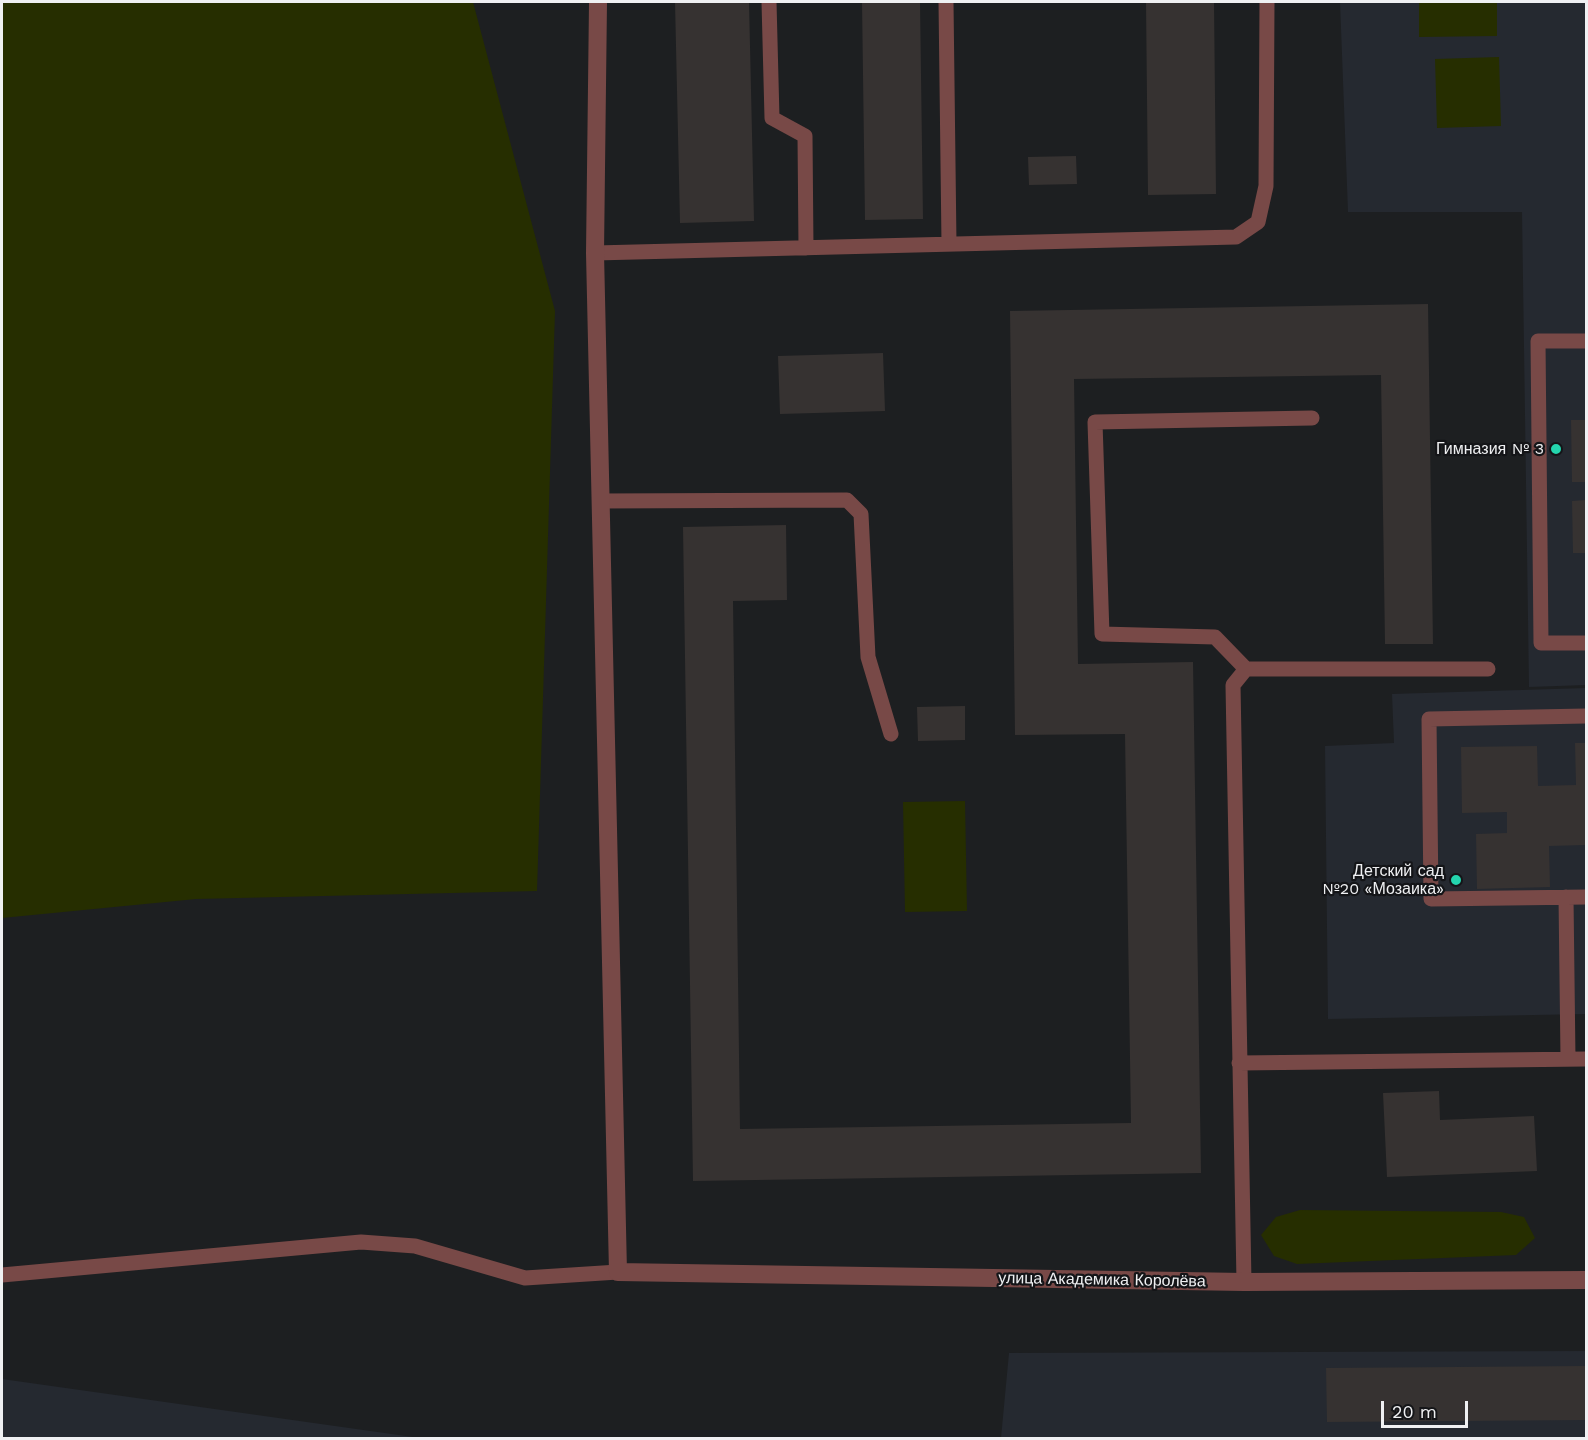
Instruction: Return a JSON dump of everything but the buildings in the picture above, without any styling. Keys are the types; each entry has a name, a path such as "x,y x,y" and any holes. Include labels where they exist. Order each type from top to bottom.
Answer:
{"street":[{"path":"598,2 595,253 618,1272"},
{"name":"улица Академика Королёва","path":"618,1272 1244,1282 1587,1280"}],"lane":[{"path":"769,2 772,118 805,136 806,248"},
{"path":"946,2 949,244"},
{"path":"595,253 1236,237 1258,222 1266,186 1267,2"},
{"path":"1587,340 1538,341 1541,643 1587,643"},
{"path":"1312,418 1095,422 1102,634 1215,637 1246,669 1488,669"},
{"path":"601,501 847,500 861,514 868,657 891,734"},
{"path":"1244,1282 1232,704 1233,685 1246,669"},
{"path":"1587,716 1429,719 1431,899 1587,897"},
{"path":"1566,897 1568,1059"},
{"path":"1239,1063 1587,1059"},
{"path":"2,1275 362,1242 415,1246 525,1278 618,1272"}],"shaded area":[{"name":"Гимназия № 3","path":"1340,2 1586,2 1586,685 1529,687 1522,212 1348,212"},
{"name":"Детский сад №20 «Мозаика»","path":"1586,688 1586,1014 1328,1019 1325,746 1394,743 1392,694"},
{"path":"1586,1351 1586,1438 1001,1438 1009,1353"},
{"path":"2,1379 420,1438 2,1438"}],"green space":[{"path":"2,2 473,2 555,311 537,891 196,899 2,918"},
{"path":"1419,2 1497,2 1497,36 1419,37"},
{"path":"1499,57 1501,126 1437,128 1435,59"},
{"path":"965,801 967,911 905,912 903,802"},
{"path":"1300,1210 1501,1212 1524,1217 1535,1238 1516,1255 1297,1264 1274,1256 1261,1235 1276,1217"}],"place":[{"name":"Гимназия № 3","path":"1556,449"},
{"name":"Детский сад №20 «Мозаика»","path":"1456,880"}]}
